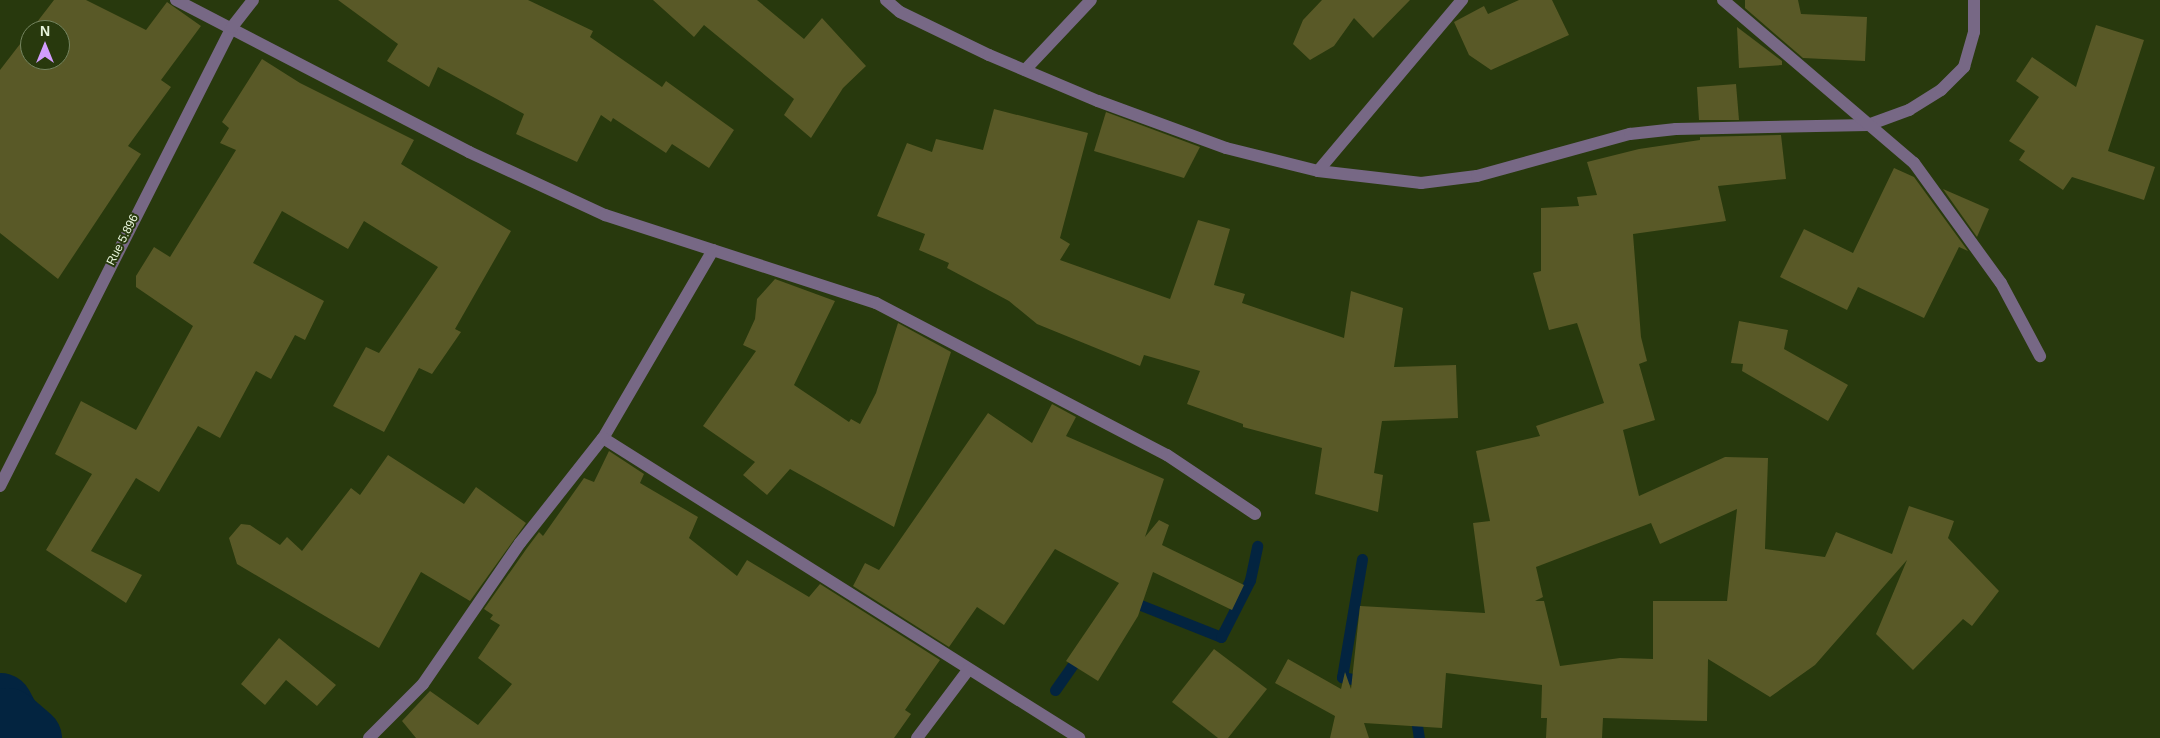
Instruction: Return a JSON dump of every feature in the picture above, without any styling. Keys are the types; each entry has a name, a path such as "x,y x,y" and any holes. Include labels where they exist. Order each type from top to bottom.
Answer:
{"street":[{"path":"176,0 232,27 469,152 587,206 876,303 1167,456 1255,514"},
{"name":"Rue 5.896","path":"0,486 232,27 253,0"},
{"path":"886,0 900,12 1025,70 1226,148 1318,171 1422,182 1477,176 1630,134 1676,129 1868,125 1909,110 1942,90 1964,67 1974,32 1974,0"},
{"path":"1025,70 1091,0"},
{"path":"1318,171 1462,0"},
{"path":"1723,0 1914,163 2001,283 2040,356"},
{"path":"369,738 423,684 520,543 603,438 714,250"},
{"path":"603,438 968,670 1079,738"},
{"path":"917,738 968,670"}],"building":[{"path":"54,0 86,0 146,30 167,2 201,26 161,80 171,87 128,146 141,154 58,279 0,233 0,70 20,44 20,70 70,70 70,20 39,20"},
{"path":"338,0 528,0 593,31 590,37 662,87 666,81 734,130 709,168 672,144 666,153 613,118 611,122 601,115 577,162 516,134 524,114 438,67 429,87 387,61 398,44"},
{"path":"653,0 757,0 804,39 822,18 866,66 843,88 811,138 784,115 794,99 704,25 694,37"},
{"path":"1322,0 1410,0 1373,38 1354,18 1334,46 1310,60 1293,44 1303,20"},
{"path":"1519,0 1552,0 1569,35 1491,70 1469,55 1454,22 1484,6 1488,14"},
{"path":"1745,0 1798,0 1801,14 1867,17 1865,61 1803,58 1745,8"},
{"path":"2096,25 2144,40 2108,151 2155,167 2144,200 2072,177 2063,190 2019,160 2025,151 2009,141 2039,97 2016,81 2032,57 2076,87"},
{"path":"1737,27 1782,61 1782,65 1739,68"},
{"path":"262,59 300,83 414,140 401,164 511,231 455,329 461,332 432,374 419,368 384,432 333,406 366,347 379,353 438,267 364,221 348,249 282,211 253,263 324,301 305,340 295,335 271,379 256,371 220,438 198,426 159,492 136,478 91,551 142,575 126,603 46,550 92,474 55,454 81,401 136,430 193,326 136,287 136,276 154,247 170,257 236,150 220,143 229,128 222,122"},
{"path":"1736,84 1739,120 1699,120 1697,87"},
{"path":"994,109 1088,133 1060,238 1070,244 1060,260 1170,299 1198,220 1230,229 1214,285 1245,294 1242,303 1344,338 1351,291 1403,308 1394,367 1456,365 1458,418 1382,421 1374,473 1383,475 1378,512 1315,494 1322,448 1243,427 1243,424 1187,404 1200,371 1144,355 1140,366 1037,324 1009,301 947,268 949,263 919,250 925,234 877,216 907,143 932,152 936,139 983,150"},
{"path":"1106,112 1200,147 1184,178 1094,151"},
{"path":"1781,135 1786,179 1718,186 1726,221 1633,234 1641,337 1647,361 1639,364 1655,420 1623,430 1639,496 1725,457 1768,458 1765,549 1825,557 1836,532 1892,554 1909,506 1954,521 1948,538 1999,591 1972,626 1963,619 1913,670 1876,634 1907,560 1815,665 1770,697 1708,659 1707,721 1603,718 1602,738 1546,738 1547,718 1541,718 1542,685 1446,673 1442,728 1364,723 1369,738 1330,738 1335,716 1275,683 1288,659 1341,689 1345,672 1351,689 1360,606 1485,613 1473,523 1490,521 1476,451 1540,436 1536,426 1604,403 1577,323 1549,330 1533,273 1541,271 1541,208 1579,206 1577,197 1597,195 1587,162 1639,149 1700,140 1700,137","holes":["1737,509 1727,601 1653,601 1653,659 1620,658 1560,666 1544,601 1535,601 1543,597 1536,567 1651,523 1660,544"]},
{"path":"1894,168 1914,177 1968,251 1959,247 1924,318 1858,287 1847,310 1780,277 1804,229 1853,253"},
{"path":"1943,189 1989,209 1977,237"},
{"path":"775,279 835,301 794,385 849,422 851,419 860,424 876,393 898,323 951,352 894,527 790,469 767,495 743,475 755,462 703,426 756,351 743,345 755,319 757,299"},
{"path":"1739,321 1788,330 1784,349 1848,385 1828,421 1742,371 1743,364 1731,363"},
{"path":"1052,404 1076,417 1066,436 1164,479 1145,537 1159,520 1169,525 1162,545 1244,585 1232,610 1153,572 1138,616 1098,681 1066,661 1119,583 1055,549 1004,625 977,607 949,647 853,586 865,563 879,570 988,413 1032,443"},
{"path":"609,451 644,474 640,483 698,517 689,538 737,576 747,560 809,597 820,584 940,660 905,710 911,714 894,738 416,738 402,721 430,691 478,725 512,684 478,658 500,625 490,619 493,615 484,609 539,532 543,536 584,478 594,482"},
{"path":"388,455 464,504 476,487 526,523 470,601 421,572 379,648 237,564 229,538 241,524 250,525 280,545 287,537 302,551 351,488 360,495"},
{"path":"279,638 336,685 317,706 286,680 265,705 241,684"},
{"path":"1214,649 1267,689 1228,738 1218,738 1172,702"}],"waterway":[{"path":"1128,600 1221,637 1250,580 1257,546"},
{"path":"1362,559 1342,677 1367,682"},
{"path":"1055,690 1081,653"},
{"path":"0,705 8,720 29,738"},
{"path":"1415,713 1419,738"}]}
